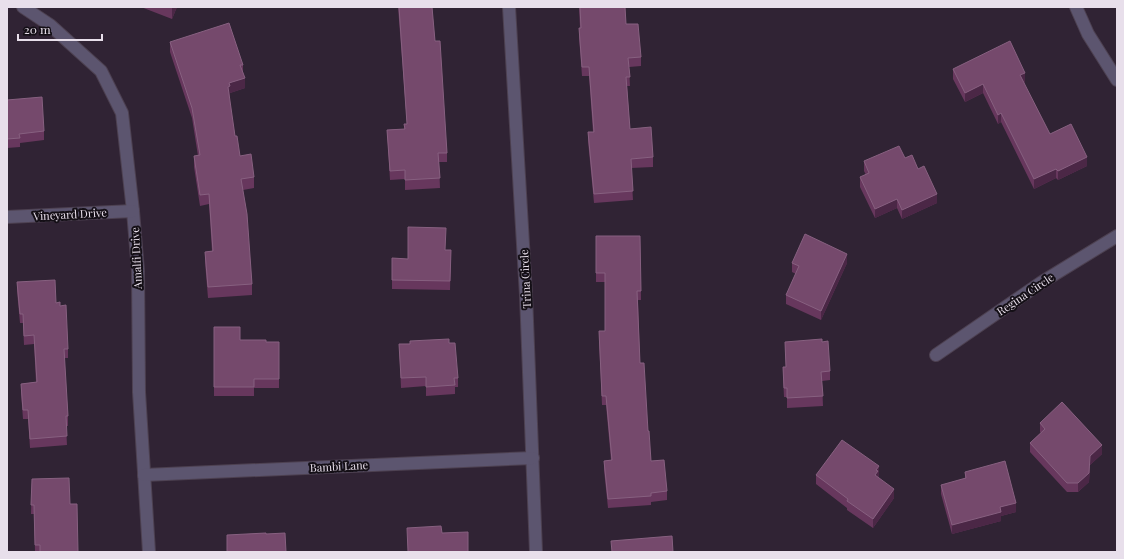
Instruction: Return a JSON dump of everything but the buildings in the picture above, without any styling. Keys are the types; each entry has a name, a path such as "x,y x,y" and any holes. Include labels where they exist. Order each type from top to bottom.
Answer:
{"street":[{"name":"Trina Circle","path":"509,7 526,294 536,552"},
{"path":"1076,7 1088,34 1117,80"},
{"name":"Amalfi Drive","path":"27,8 50,25 101,71 122,113 138,271 139,392 148,552"},
{"name":"Vineyard Drive","path":"7,217 133,211"},
{"name":"Regina Circle","path":"936,355 1042,282 1117,236"},
{"name":"Bambi Lane","path":"144,475 533,458"}]}
